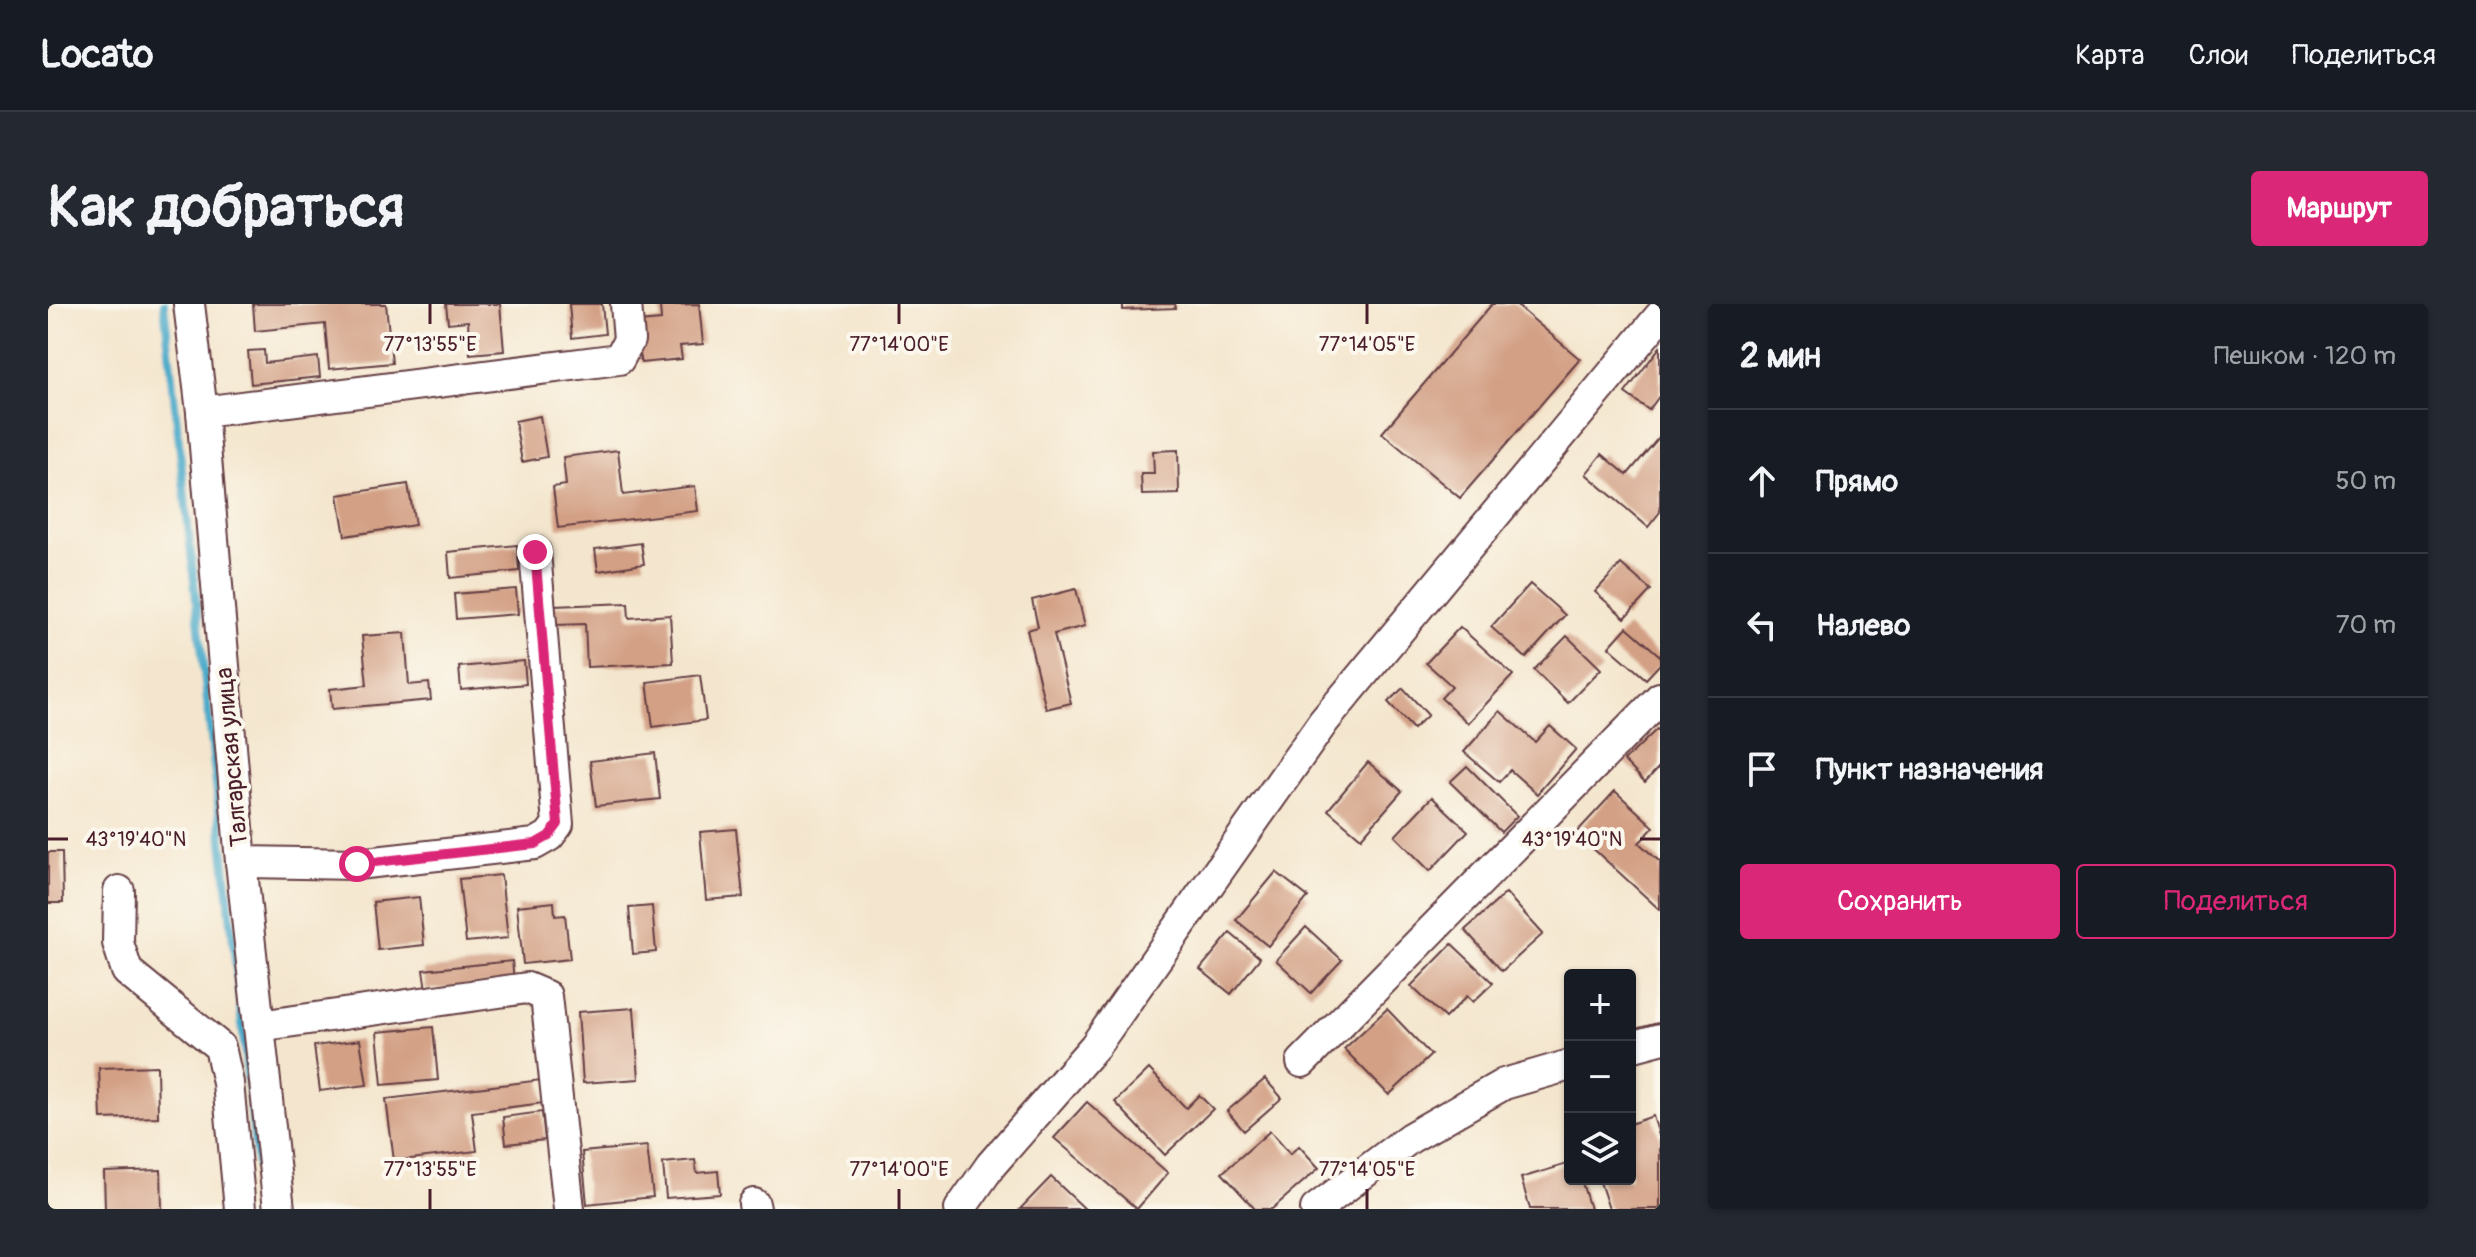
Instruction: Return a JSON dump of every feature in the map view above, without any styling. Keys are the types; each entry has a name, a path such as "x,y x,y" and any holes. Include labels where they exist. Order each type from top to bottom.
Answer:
{"street":[{"name":"Талгарская улица","path":"189,304 202,412 241,862 279,1209"},
{"path":"202,412 619,359 629,340 626,304"},
{"path":"960,1209 991,1165 1095,1046 1324,721 1660,316"},
{"path":"241,862 357,864 535,844 549,836 558,824 535,552"},
{"path":"1302,1062 1660,698"},
{"path":"119,891 118,943 127,971 220,1047 228,1083 240,1209"},
{"path":"259,1026 527,988 546,996 569,1209"},
{"path":"1636,1045 1660,1039"},
{"path":"1316,1209 1410,1138 1504,1084 1564,1067"}],"building":[{"path":"253,304 386,304 392,363 329,369 325,324 255,331"},
{"path":"446,304 500,304 504,351 470,354 468,321 448,323"},
{"path":"569,304 602,304 605,334 572,338"},
{"path":"699,304 703,344 680,346 682,359 641,363 637,322 661,320 660,305"},
{"path":"1123,304 1175,304 1176,308 1123,310"},
{"path":"1492,304 1515,304 1580,359 1460,498 1382,433"},
{"path":"1660,347 1660,395 1649,410 1625,393"},
{"path":"264,350 265,363 318,357 320,377 251,384 248,351"},
{"path":"540,416 547,457 522,462 515,421"},
{"path":"1660,436 1660,512 1648,527 1586,474 1602,454 1627,475"},
{"path":"618,450 623,495 695,486 698,511 558,528 553,487 566,485 563,457"},
{"path":"1178,450 1179,494 1142,495 1141,474 1154,474 1153,451"},
{"path":"408,484 415,525 345,536 338,495"},
{"path":"641,543 644,564 598,571 595,549"},
{"path":"517,545 519,571 450,578 448,552"},
{"path":"1621,564 1651,590 1625,618 1595,592"},
{"path":"1530,584 1565,615 1526,658 1491,627"},
{"path":"516,589 518,614 456,619 454,594"},
{"path":"1076,589 1085,626 1054,634 1071,703 1046,709 1027,630 1038,627 1032,600"},
{"path":"628,603 629,618 670,615 673,663 587,667 585,624 555,625 554,606"},
{"path":"1460,627 1513,675 1468,723 1441,698 1452,686 1426,663"},
{"path":"1627,627 1660,656 1660,664 1646,679 1609,647"},
{"path":"405,633 409,685 429,683 431,700 332,709 330,689 367,685 362,636"},
{"path":"1567,636 1601,669 1568,703 1534,670"},
{"path":"524,661 526,684 461,690 459,667"},
{"path":"700,675 706,720 653,727 647,682"},
{"path":"1403,688 1428,715 1413,729 1388,702"},
{"path":"1500,711 1535,742 1550,726 1576,749 1537,794 1510,770 1499,782 1464,752"},
{"path":"1657,729 1660,732 1660,766 1645,782 1624,761"},
{"path":"655,753 660,799 596,806 590,761"},
{"path":"1368,762 1402,791 1361,838 1328,810"},
{"path":"1467,766 1517,816 1501,832 1450,782"},
{"path":"1615,791 1654,827 1639,843 1660,862 1660,910 1576,833"},
{"path":"1432,797 1468,831 1430,871 1395,836"},
{"path":"736,829 743,897 706,900 700,832"},
{"path":"48,852 62,852 63,903 48,903"},
{"path":"1276,872 1308,897 1268,946 1236,920"},
{"path":"501,875 508,938 466,942 459,879"},
{"path":"1506,893 1543,934 1502,971 1465,930"},
{"path":"419,897 424,945 378,950 373,902"},
{"path":"554,902 555,916 565,915 570,959 523,964 517,906"},
{"path":"652,906 656,952 633,954 629,908"},
{"path":"1306,927 1342,960 1311,993 1276,960"},
{"path":"1230,933 1260,958 1231,994 1200,969"},
{"path":"1452,944 1493,983 1473,1002 1467,996 1445,1018 1411,986"},
{"path":"512,961 514,981 426,990 423,970"},
{"path":"634,1008 639,1079 583,1083 578,1012"},
{"path":"1387,1009 1431,1055 1389,1095 1344,1049"},
{"path":"433,1027 438,1080 382,1085 377,1032"},
{"path":"360,1040 367,1085 320,1091 314,1046"},
{"path":"157,1066 158,1117 101,1119 99,1068"},
{"path":"1149,1069 1186,1108 1199,1095 1213,1109 1165,1155 1115,1102"},
{"path":"1265,1079 1282,1098 1244,1131 1227,1111"},
{"path":"541,1080 544,1103 472,1112 477,1151 394,1161 386,1099"},
{"path":"1087,1102 1168,1173 1137,1209 1054,1138"},
{"path":"542,1112 545,1140 506,1144 503,1117"},
{"path":"1653,1116 1660,1139 1660,1209 1609,1209 1601,1185 1636,1185 1636,1122"},
{"path":"1270,1131 1290,1154 1299,1146 1319,1168 1272,1209 1255,1209 1222,1173"},
{"path":"647,1146 653,1197 587,1204 582,1152"},
{"path":"695,1160 697,1173 718,1171 720,1194 666,1198 663,1163"},
{"path":"1564,1165 1564,1185 1583,1185 1590,1209 1530,1209 1521,1178"},
{"path":"161,1170 162,1209 105,1209 104,1172"},
{"path":"1051,1177 1085,1209 1020,1209"}],"waterway":[{"path":"164,304 262,1209"}],"route":[{"path":"357,864 535,844 549,836 558,824 535,552"}]}
